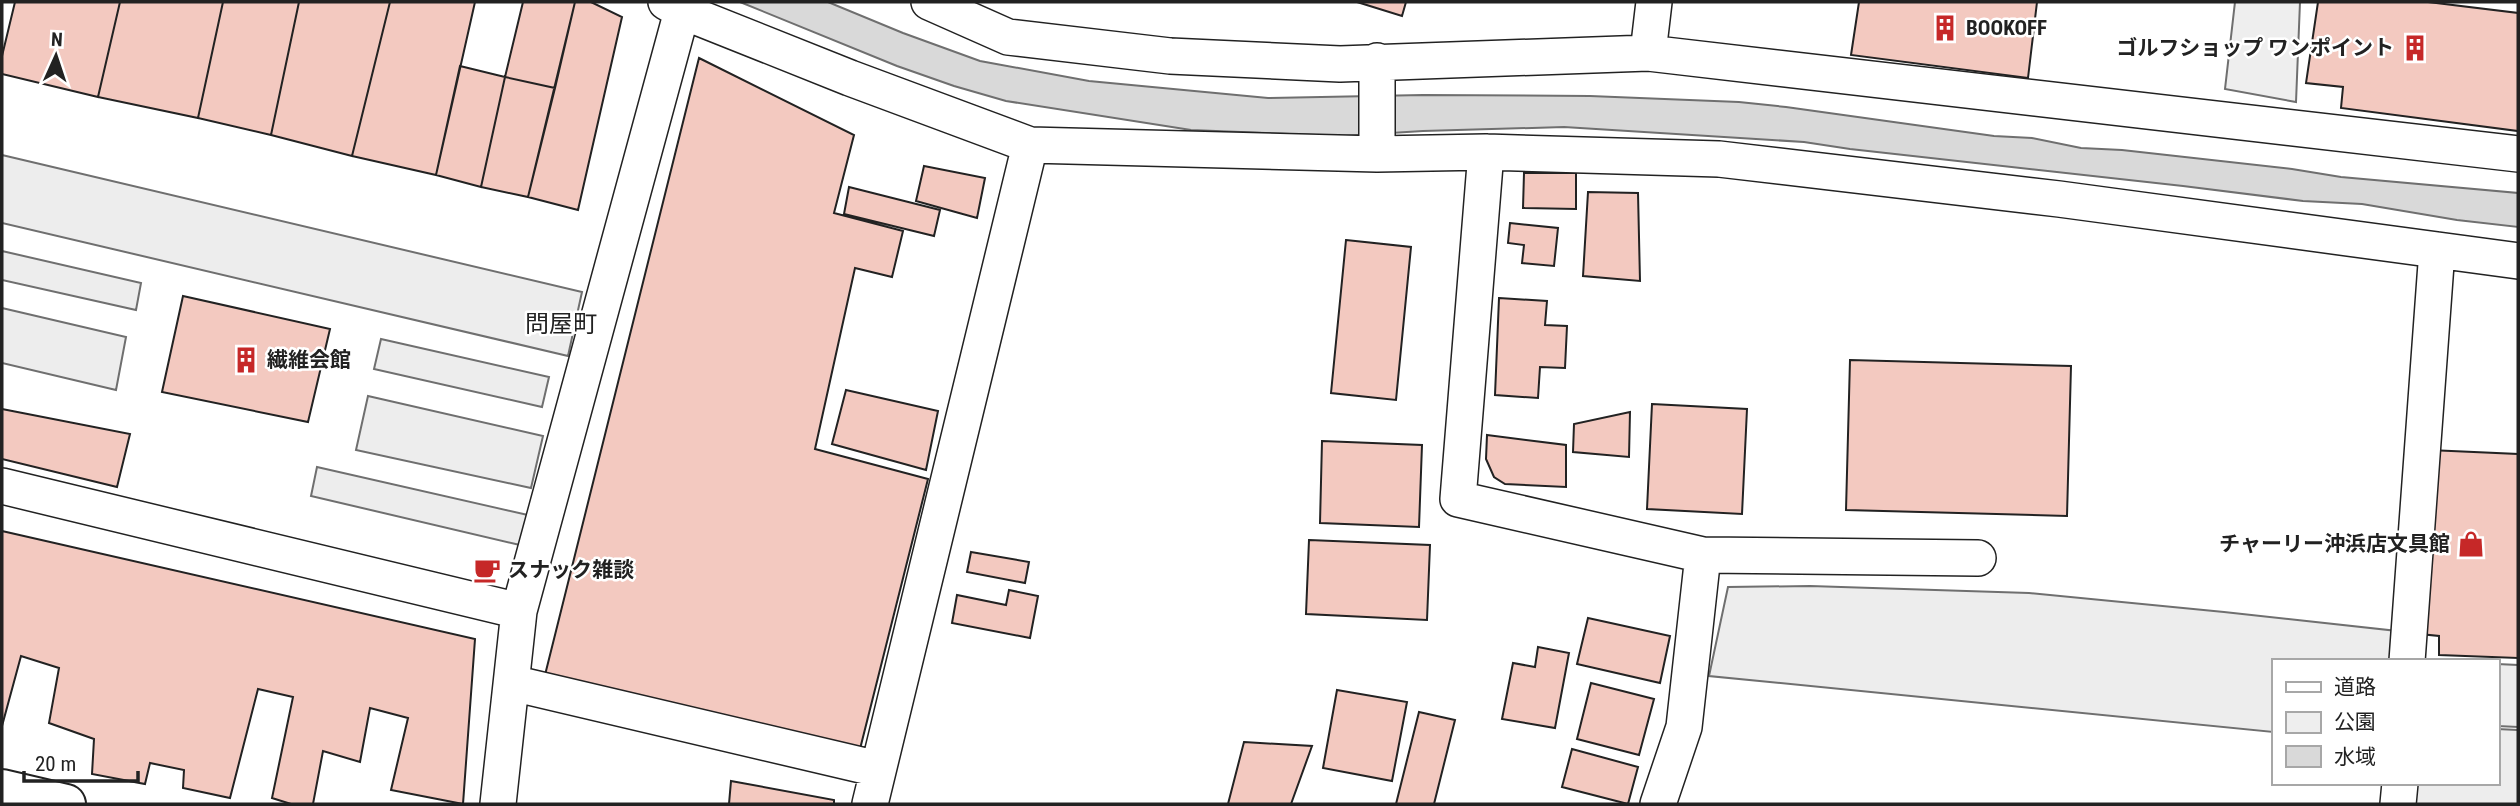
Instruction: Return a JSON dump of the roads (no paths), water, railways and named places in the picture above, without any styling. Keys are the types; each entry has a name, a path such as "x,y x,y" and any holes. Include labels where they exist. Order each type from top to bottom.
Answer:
{"street":[{"path":"929,2 1008,37 1170,56 1340,64 1648,53 2518,154"},
{"path":"1648,53 1654,2"},
{"path":"498,804 520,611 674,6 850,78 1030,145 1377,154 1486,152 1719,159 2059,199 2518,261"},
{"path":"1377,61 1377,154"},
{"path":"870,804 1030,145"},
{"path":"1486,152 1458,499 1703,555 1978,558"},
{"path":"2407,659 2437,250"},
{"path":"2,485 520,611"},
{"path":"1658,804 1684,727 1703,555"},
{"path":"512,683 878,769"},
{"path":"2398,804 2400,785"},
{"path":"2,789 66,804"}],"water":[{"path":"740,2 828,2 980,61 1089,81 1268,98 1590,96 1739,102 1994,136 2032,138 2081,148 2122,150 2341,177 2518,193 2518,227 2362,204 2303,201 1804,142 1564,127 1342,136 1191,130 1006,101 897,66"}],"place":[{"name":"BOOKOFF","path":"1945,28"},
{"name":"ゴルフショップ ワンポイント","path":"2415,48"},
{"name":"繊維会館","path":"246,360"},
{"name":"チャーリー沖浜店文具館","path":"2471,544"},
{"name":"スナック雑談","path":"487,570"}],"district":[{"name":"問屋町","path":"561,324"}]}
